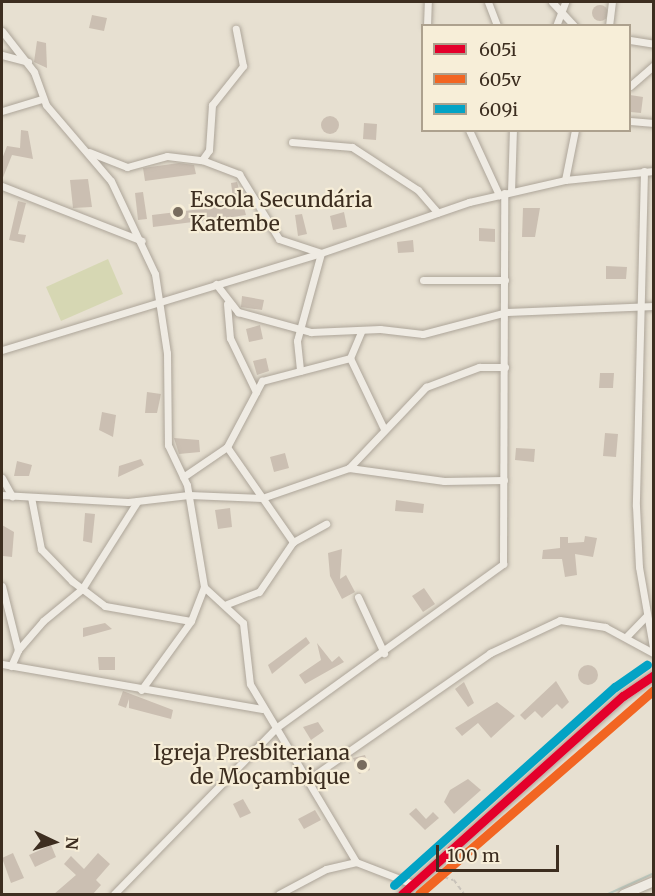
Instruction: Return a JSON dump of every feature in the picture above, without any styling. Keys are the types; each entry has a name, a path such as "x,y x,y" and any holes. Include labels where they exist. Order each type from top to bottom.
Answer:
{"main road":[{"path":"402,894 623,696 654,675"},
{"path":"623,894 654,881"}],"street":[{"path":"427,24 428,2"},
{"path":"488,2 496,24"},
{"path":"552,2 572,24"},
{"path":"557,24 565,2"},
{"path":"609,24 612,2"},
{"path":"202,159 208,150 212,105 243,66 236,29"},
{"path":"2,31 28,62 42,99 89,152 142,241 160,302 169,392 168,445 189,495 204,587 191,621 141,690"},
{"path":"631,40 654,44"},
{"path":"2,55 28,62"},
{"path":"631,85 654,64"},
{"path":"2,111 42,99"},
{"path":"631,121 654,123"},
{"path":"470,132 505,193"},
{"path":"114,894 277,727 498,571 504,554 507,312 505,193 513,132"},
{"path":"565,180 575,132"},
{"path":"292,142 352,147 418,190 438,213"},
{"path":"89,152 127,167 167,156 202,159 239,174 279,239 321,253"},
{"path":"644,171 637,306 636,506 653,653"},
{"path":"2,350 321,253 505,193 565,180 654,171"},
{"path":"2,186 142,241"},
{"path":"300,371 296,350 321,253"},
{"path":"423,280 505,280"},
{"path":"216,284 228,304 238,312 300,331 423,334 507,312 654,306"},
{"path":"228,304 230,338 256,392"},
{"path":"361,332 350,358 384,429"},
{"path":"183,477 227,447 262,381 350,358"},
{"path":"349,468 426,387 479,367 506,367"},
{"path":"227,447 294,542"},
{"path":"2,495 137,502 189,495 262,498 349,468 444,481 504,480"},
{"path":"2,478 12,496"},
{"path":"31,497 41,549 82,589 105,606 191,621"},
{"path":"11,666 18,650 82,589 137,502"},
{"path":"227,604 259,592 294,542 326,524"},
{"path":"2,586 18,650"},
{"path":"204,587 227,604 243,623 247,676 262,708 277,727 309,779 356,862"},
{"path":"358,597 384,653"},
{"path":"626,637 647,615"},
{"path":"309,779 490,653 560,620 605,627 653,653"},
{"path":"2,664 141,690 262,708"},
{"path":"279,894 326,869 356,862 413,884"}],"path":[{"path":"427,872 453,880 464,894"}],"green space":[{"path":"108,259 123,294 61,321 46,287"}],"building":[{"path":"600,5 606,7 608,13 606,19 600,21 594,19 592,13 594,7"},
{"path":"92,15 107,18 104,31 89,28"},
{"path":"37,41 46,43 47,68 34,62"},
{"path":"631,95 643,97 641,113 631,112"},
{"path":"330,116 336,119 339,125 336,131 330,134 324,131 321,125 324,119"},
{"path":"364,123 377,124 376,140 363,139"},
{"path":"21,130 28,131 33,159 12,155 2,180 2,159 7,146 20,148"},
{"path":"179,163 194,165 196,174 145,181 143,168"},
{"path":"88,179 92,207 73,208 70,180"},
{"path":"237,182 246,215 226,218 227,225 218,226 217,219 153,227 152,215 234,205 231,183"},
{"path":"143,192 147,219 138,220 135,193"},
{"path":"18,201 26,203 18,234 26,235 24,243 9,240"},
{"path":"523,208 540,208 535,237 522,237"},
{"path":"344,212 347,227 333,230 330,216"},
{"path":"302,214 307,234 298,236 295,215"},
{"path":"479,228 495,229 495,242 479,241"},
{"path":"413,240 414,252 398,253 397,242"},
{"path":"606,266 627,267 626,279 606,279"},
{"path":"242,296 264,300 262,310 241,307"},
{"path":"260,325 263,339 249,342 246,329"},
{"path":"266,358 269,371 257,375 253,361"},
{"path":"600,373 614,373 613,388 599,388"},
{"path":"147,392 161,394 157,413 145,413"},
{"path":"102,412 116,415 113,437 99,430"},
{"path":"605,433 618,434 616,457 603,456"},
{"path":"174,438 199,440 200,452 179,454"},
{"path":"516,448 535,449 534,462 515,460"},
{"path":"285,453 289,468 274,472 270,457"},
{"path":"141,459 144,465 118,477 119,466"},
{"path":"17,461 32,465 29,476 14,476"},
{"path":"396,500 424,504 423,513 395,511"},
{"path":"230,508 232,527 218,529 215,510"},
{"path":"85,513 95,514 92,543 83,541"},
{"path":"2,525 14,532 12,557 3,556"},
{"path":"585,536 597,538 593,557 575,554 577,575 565,577 562,559 542,559 543,550 560,548 560,537 568,537 568,543 584,542"},
{"path":"342,549 340,579 346,575 355,592 342,599 330,576 328,553"},
{"path":"424,588 435,604 423,612 412,596"},
{"path":"105,623 112,629 83,637 83,628"},
{"path":"306,637 310,643 272,674 268,665"},
{"path":"317,643 332,662 339,656 344,662 305,684 299,675 321,660"},
{"path":"98,657 115,657 115,670 99,670"},
{"path":"588,665 595,668 598,675 595,682 588,685 581,682 578,675 581,668"},
{"path":"556,681 569,702 562,709 557,704 542,718 535,711 525,720 520,715"},
{"path":"464,682 474,703 468,707 455,689"},
{"path":"123,691 173,710 171,719 129,708 129,699 126,708 118,705"},
{"path":"497,702 515,716 491,738 478,723 462,736 455,728"},
{"path":"318,722 324,731 311,740 303,727"},
{"path":"365,755 370,770 359,774 353,758"},
{"path":"468,779 481,790 454,814 444,802 450,790"},
{"path":"243,799 251,813 240,818 233,804"},
{"path":"416,808 426,819 433,812 439,818 425,830 409,814"},
{"path":"315,810 321,820 304,829 298,819"},
{"path":"51,845 56,857 35,867 29,855"},
{"path":"13,853 24,878 11,883 2,858"},
{"path":"98,853 110,864 96,880 101,885 93,894 54,894 76,875 64,864 71,856 84,869"}],"waterway":[{"path":"608,894 654,873"}],"transit line":[{"name":"609i","path":"394,885 615,687 647,665"},
{"name":"605i","path":"402,894 623,696 654,675"},
{"name":"605v","path":"419,894 654,690"}],"place":[{"name":"Escola Secundária Katembe","path":"178,212"},
{"name":"Igreja Presbiteriana de Moçambique","path":"362,765"}]}
